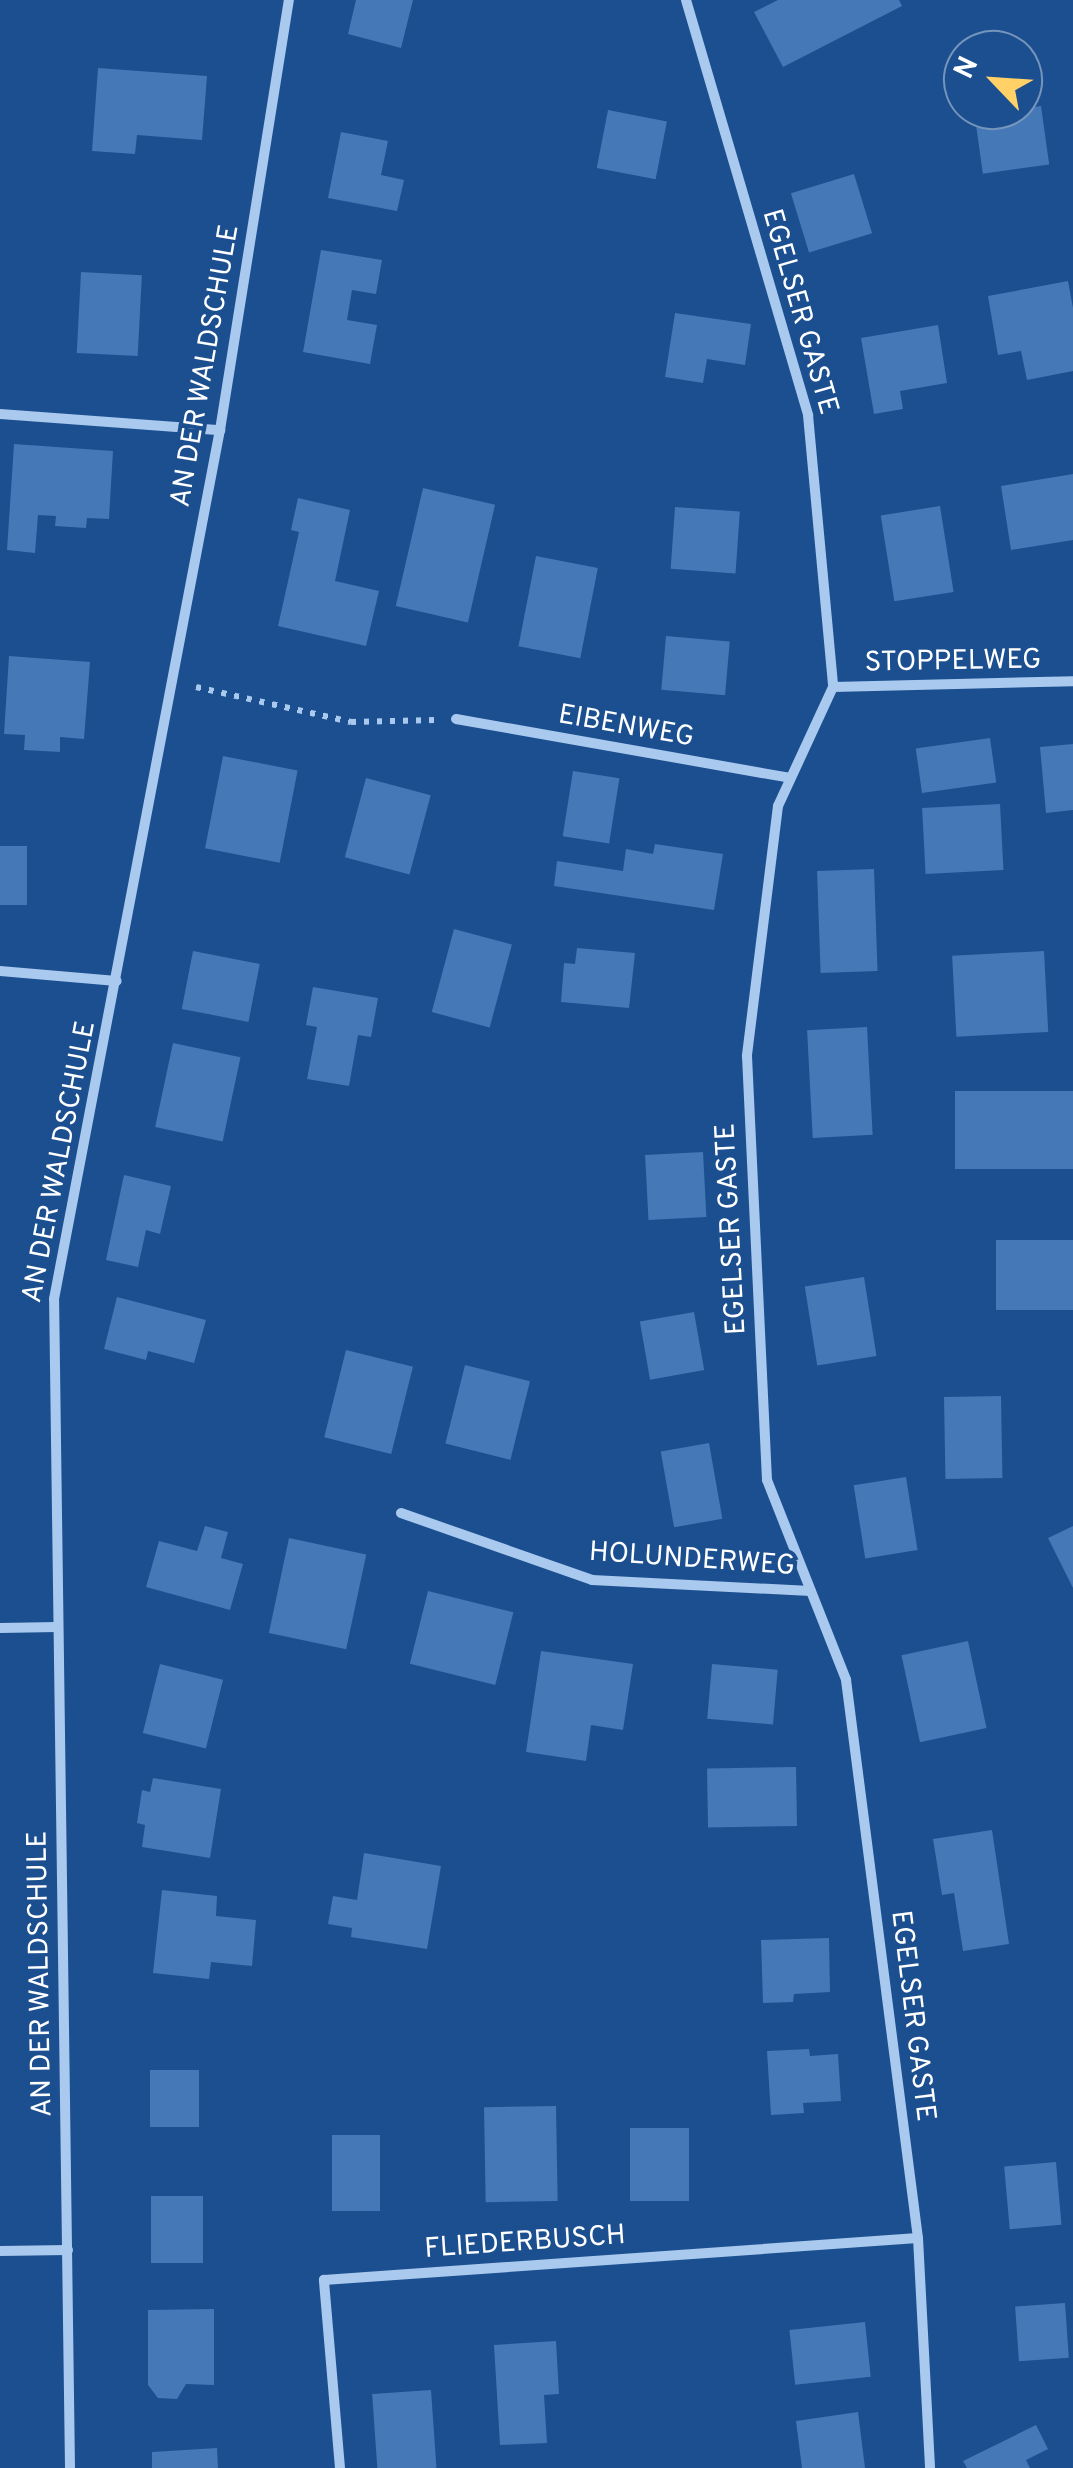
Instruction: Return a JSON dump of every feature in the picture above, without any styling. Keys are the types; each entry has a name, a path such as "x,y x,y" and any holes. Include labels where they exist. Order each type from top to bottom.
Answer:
{"street":[{"name":"AN DER WALDSCHULE","path":"70,2468 54,1300 118,981 170,681 220,430 289,0"},
{"name":"EGELSER GASTE","path":"686,0 808,415 833,687 778,806 747,1056 767,1480 846,1680 918,2238 930,2468"},
{"path":"0,414 220,430"},
{"name":"STOPPELWEG","path":"833,687 1073,681"},
{"name":"EIBENWEG","path":"456,719 789,778"},
{"path":"0,971 118,981"},
{"name":"HOLUNDERWEG","path":"402,1513 592,1580 811,1591"},
{"path":"0,1628 57,1627"},
{"name":"FLIEDERBUSCH","path":"340,2468 324,2280 918,2238"},
{"path":"0,2251 68,2250"}],"path":[{"path":"170,681 351,722 456,719"}],"building":[{"path":"356,0 413,0 401,48 348,34"},
{"path":"778,0 899,0 902,6 783,67 754,12"},
{"path":"98,68 207,76 202,140 137,135 135,154 92,151"},
{"path":"608,110 667,121 656,179 597,168"},
{"path":"1043,120 1049,164 983,174 977,130 1043,130"},
{"path":"341,132 388,141 381,175 404,180 397,211 328,198"},
{"path":"854,174 872,233 809,253 791,193"},
{"path":"321,250 382,260 376,294 352,290 347,320 377,325 370,364 303,352"},
{"path":"81,272 142,275 138,356 77,353"},
{"path":"1068,281 1073,308 1073,371 1027,380 1021,351 998,355 988,296"},
{"path":"675,313 751,324 745,365 707,359 703,383 665,377"},
{"path":"938,325 947,383 900,391 903,409 874,414 861,338"},
{"path":"14,444 113,451 109,519 87,518 86,528 55,526 56,516 38,515 35,553 7,550"},
{"path":"1073,474 1073,540 1011,550 1001,486"},
{"path":"423,488 495,505 468,623 396,606"},
{"path":"298,498 350,510 335,581 379,591 366,646 278,626 299,532 291,530"},
{"path":"940,506 954,592 894,601 881,515"},
{"path":"675,507 740,512 736,573 671,569"},
{"path":"536,556 598,568 580,658 518,646"},
{"path":"666,636 730,642 725,695 661,690"},
{"path":"9,656 90,662 84,739 60,737 60,752 24,750 25,735 4,734"},
{"path":"990,738 996,783 922,793 916,748"},
{"path":"1073,744 1073,810 1046,813 1040,747"},
{"path":"223,756 298,771 280,863 205,848"},
{"path":"573,771 619,778 609,844 563,836"},
{"path":"366,778 431,795 409,875 345,857"},
{"path":"1000,804 1003,870 926,874 922,808"},
{"path":"655,844 723,854 714,910 554,886 557,861 623,871 626,849 653,854"},
{"path":"0,846 27,846 27,905 0,905"},
{"path":"874,869 878,971 821,973 817,871"},
{"path":"454,929 512,945 490,1028 432,1012"},
{"path":"577,948 635,953 629,1008 561,1002 564,963 575,964"},
{"path":"193,951 260,964 248,1022 182,1009"},
{"path":"1044,951 1048,1032 956,1037 952,956"},
{"path":"313,987 378,998 371,1037 358,1035 349,1086 307,1079 317,1027 306,1025"},
{"path":"867,1027 873,1135 813,1138 807,1030"},
{"path":"173,1043 240,1057 223,1141 155,1127"},
{"path":"955,1091 1073,1091 1073,1169 955,1169"},
{"path":"703,1152 706,1217 648,1220 645,1155"},
{"path":"124,1175 171,1186 160,1234 146,1230 138,1267 106,1260"},
{"path":"996,1240 1073,1240 1073,1310 996,1310"},
{"path":"864,1277 877,1356 817,1365 805,1286"},
{"path":"117,1297 206,1320 194,1363 148,1351 146,1360 104,1349"},
{"path":"694,1312 704,1370 650,1380 640,1322"},
{"path":"346,1350 413,1367 391,1454 324,1437"},
{"path":"465,1365 530,1381 510,1460 445,1444"},
{"path":"1001,1396 1002,1478 945,1479 944,1397"},
{"path":"709,1443 722,1519 674,1527 661,1452"},
{"path":"906,1477 918,1550 865,1558 854,1485"},
{"path":"205,1526 228,1532 221,1558 243,1564 230,1610 146,1587 159,1541 197,1551"},
{"path":"1073,1526 1073,1588 1048,1538"},
{"path":"289,1538 366,1554 346,1649 269,1633"},
{"path":"428,1591 513,1612 495,1685 410,1664"},
{"path":"968,1641 987,1728 920,1742 901,1655"},
{"path":"541,1651 633,1664 623,1730 591,1725 586,1761 526,1752"},
{"path":"160,1664 223,1680 206,1749 143,1733"},
{"path":"712,1664 778,1670 773,1725 707,1719"},
{"path":"796,1767 797,1826 708,1828 707,1769"},
{"path":"153,1778 221,1789 210,1858 142,1847 145,1825 137,1823 142,1790 150,1792"},
{"path":"992,1830 1009,1944 963,1951 954,1893 942,1895 933,1839"},
{"path":"364,1853 441,1866 427,1949 351,1937 352,1928 328,1924 333,1896 357,1900"},
{"path":"162,1890 217,1896 216,1916 256,1920 252,1966 211,1962 209,1979 153,1973"},
{"path":"829,1938 830,1992 794,1994 793,2002 763,2003 761,1940"},
{"path":"809,2049 810,2056 838,2054 841,2101 803,2103 804,2113 771,2115 767,2051"},
{"path":"150,2070 199,2070 199,2127 150,2127"},
{"path":"556,2106 558,2201 486,2202 484,2107"},
{"path":"630,2128 689,2128 689,2201 630,2201"},
{"path":"332,2135 380,2135 380,2211 332,2211"},
{"path":"1056,2162 1061,2225 1010,2229 1004,2167"},
{"path":"151,2196 203,2196 203,2263 151,2263"},
{"path":"1065,2303 1069,2358 1019,2361 1015,2306"},
{"path":"214,2309 214,2385 186,2384 177,2399 158,2398 148,2385 148,2310"},
{"path":"865,2322 871,2377 795,2385 789,2330"},
{"path":"556,2341 559,2394 544,2395 547,2443 500,2445 494,2345"},
{"path":"431,2390 436,2468 377,2468 372,2394"},
{"path":"858,2412 865,2468 802,2468 796,2421"},
{"path":"1036,2425 1048,2449 1026,2460 1030,2468 967,2468 963,2461"},
{"path":"217,2448 218,2468 152,2468 152,2452"}]}
